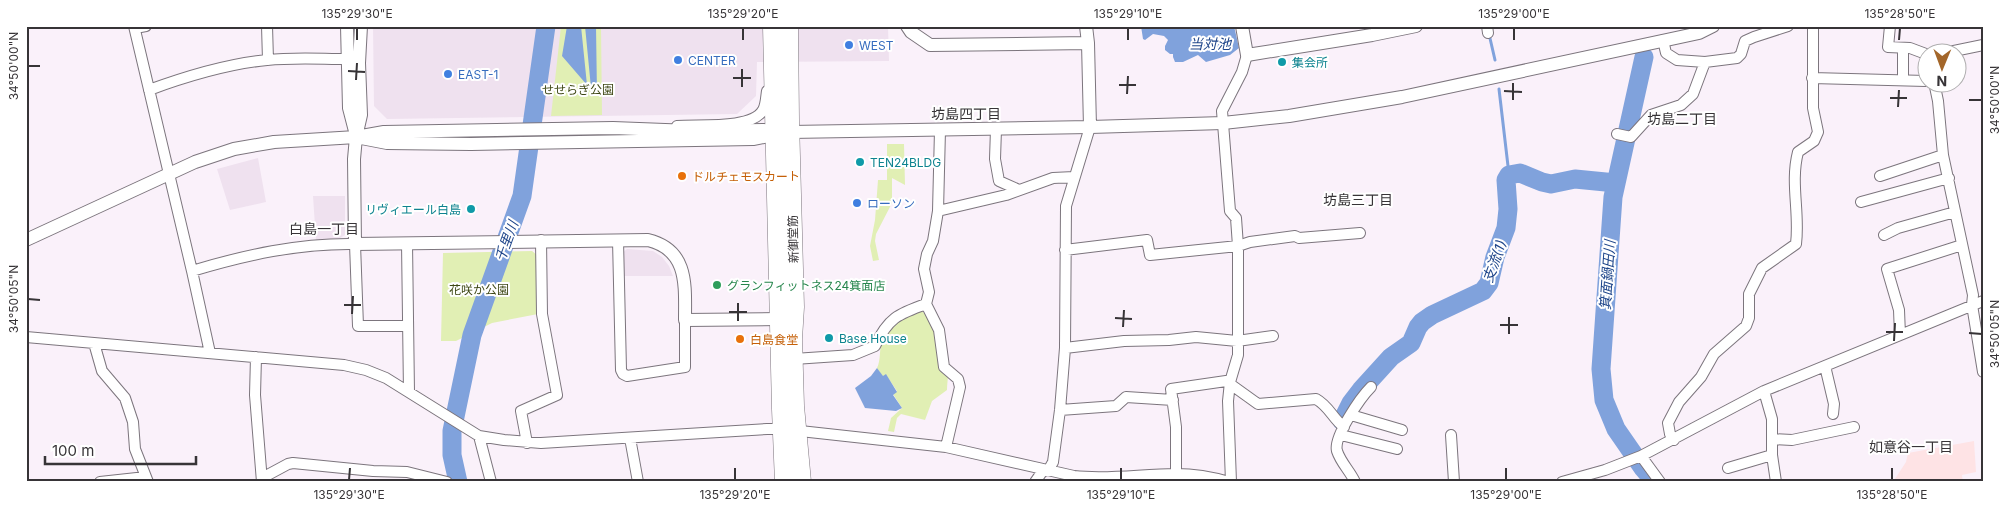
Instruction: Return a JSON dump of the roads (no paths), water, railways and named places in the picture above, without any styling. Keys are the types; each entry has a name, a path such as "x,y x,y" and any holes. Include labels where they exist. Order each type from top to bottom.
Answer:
{"highway":[{"name":"新御堂筋","path":"789,26 783,133 779,319 789,430 802,482"},
{"name":"新御堂筋","path":"772,29 783,133 795,307 794,359 784,482"}],"street":[{"path":"146,26 134,27 210,353"},
{"path":"267,26 268,60"},
{"path":"347,26 349,108 356,138"},
{"path":"361,26 359,63 361,115 354,160 358,326 408,326"},
{"path":"907,26 911,32 930,45 1088,43"},
{"path":"1035,482 1042,472 1049,469 1053,462 1060,410 1065,348 1066,206 1090,127 1086,26"},
{"path":"26,337 344,365 366,370 386,378 444,416 479,436 527,443 789,430 946,447 1095,479 1205,476 1230,482 1228,401 1230,382 1238,355 1238,246 1236,218 1230,211 1222,111 1242,72 1247,55 1242,26"},
{"path":"1247,55 1371,31 1416,26"},
{"path":"26,240 169,173 206,158 242,147 281,142 356,138 384,132 546,128 691,131 764,130 783,133 1223,123 1289,116 1402,97 1699,33 1713,26"},
{"path":"1663,40 1666,53 1677,60 1705,62 1737,58 1742,54 1745,41 1788,26"},
{"path":"1674,440 1670,434 1668,423 1679,402 1701,377 1714,354 1746,326 1749,318 1750,294 1762,268 1796,244 1795,163 1798,152 1814,141 1818,132 1813,108 1814,26"},
{"path":"1890,26 1888,47 1916,51"},
{"path":"658,129 692,124 739,123 757,117 763,110 766,101 767,54 772,29"},
{"path":"1966,48 1983,45"},
{"path":"1903,48 1903,79"},
{"path":"149,90 190,75 268,60 348,59"},
{"path":"1622,135 1631,137 1651,115 1681,104 1693,94 1705,62"},
{"path":"1812,78 1916,80"},
{"path":"1936,92 1944,155 1973,295 1972,305 1983,372"},
{"path":"996,129 995,159 1000,181 1019,190"},
{"path":"940,130 938,211 933,241 927,254 924,269 929,292 926,304 939,330 944,367 958,379 960,387 946,447"},
{"path":"356,138 387,143 545,142 753,139 783,133"},
{"path":"1880,176 1944,155"},
{"path":"938,211 1019,190 1053,178 1074,177"},
{"path":"1861,202 1949,178"},
{"path":"1884,235 1898,228 1955,212"},
{"path":"1066,250 1147,240 1150,255 1238,246 1250,242 1295,236 1299,238 1360,233"},
{"path":"192,272 229,260 272,250 305,246 541,240 618,240 653,241 663,246 674,256 682,268 684,278 685,367 627,376 623,374 621,370 618,240"},
{"path":"527,443 521,411 557,395 542,314 541,240"},
{"path":"407,243 409,392"},
{"path":"1900,335 1899,310 1887,269 1962,245"},
{"path":"1562,482 1605,470 1636,458 1674,440 1764,391 1983,301"},
{"path":"794,359 853,355 875,346 882,332 899,314 926,304"},
{"path":"685,320 779,319"},
{"path":"1065,348 1124,341 1196,337 1237,341 1274,336"},
{"path":"94,343 102,371 125,398 133,422 135,449 147,479 100,482"},
{"path":"256,357 255,395 262,480 288,464 293,463 373,471 407,472 447,482"},
{"path":"1825,366 1834,404 1834,414"},
{"path":"1176,478 1176,427 1171,389 1226,381 1230,382 1238,391 1258,404 1316,399 1324,404 1343,431 1397,449"},
{"path":"1355,482 1341,461 1337,450 1351,415 1360,399 1371,387"},
{"path":"1764,391 1772,419 1772,455 1776,482"},
{"path":"1060,410 1116,406 1126,397 1173,400"},
{"path":"1351,415 1402,430"},
{"path":"1772,440 1792,440 1854,427"},
{"path":"1451,434 1454,482"},
{"path":"479,436 490,482"},
{"path":"630,438 638,482"},
{"path":"1728,468 1772,455"},
{"path":"1636,458 1660,482"}],"water":[{"path":"567,26 581,26 587,85 562,56"},
{"path":"585,26 596,26 597,95 591,88"},
{"name":"当対池","path":"1141,26 1234,26 1239,48 1230,55 1206,62 1198,55 1183,62 1175,62 1173,54 1165,50 1168,40 1164,36 1153,34 1145,40 1143,39"},
{"path":"877,368 883,376 886,374 897,392 893,395 902,408 896,411 865,408 855,388 871,376"}],"waterway":[{"name":"千里川","path":"458,482 452,455 452,431 472,335 522,196 546,26"},
{"path":"1489,34 1495,60"},
{"name":"箕面鍋田川","path":"1644,57 1613,197 1601,369 1604,400 1616,429 1655,482"},
{"path":"1499,89 1508,166"},
{"name":"支流(1)","path":"1342,421 1351,403 1361,390 1391,357 1411,343 1422,322 1432,315 1483,291 1489,283 1495,257 1506,228 1508,209 1506,180 1509,175 1520,173 1551,184 1575,179 1616,183"}],"place":[{"name":"WEST","path":"849,45"},
{"name":"CENTER","path":"678,60"},
{"name":"集会所","path":"1282,62"},
{"name":"EAST-1","path":"448,74"},
{"name":"TEN24BLDG","path":"860,162"},
{"name":"ドルチェモスカート","path":"682,176"},
{"name":"ローソン","path":"857,203"},
{"name":"リヴィエール白島","path":"471,209"},
{"name":"グランフィットネス24箕面店","path":"717,285"},
{"name":"Base House","path":"829,338"},
{"name":"白島食堂","path":"740,339"}],"district":[{"name":"坊島四丁目","path":"966,113"},
{"name":"坊島二丁目","path":"1682,118"},
{"name":"坊島三丁目","path":"1358,199"},
{"name":"白島一丁目","path":"324,228"},
{"name":"如意谷一丁目","path":"1911,446"}],"park label":[{"name":"せせらぎ公園","path":"578,89"},
{"name":"花咲か公園","path":"479,289"}]}
